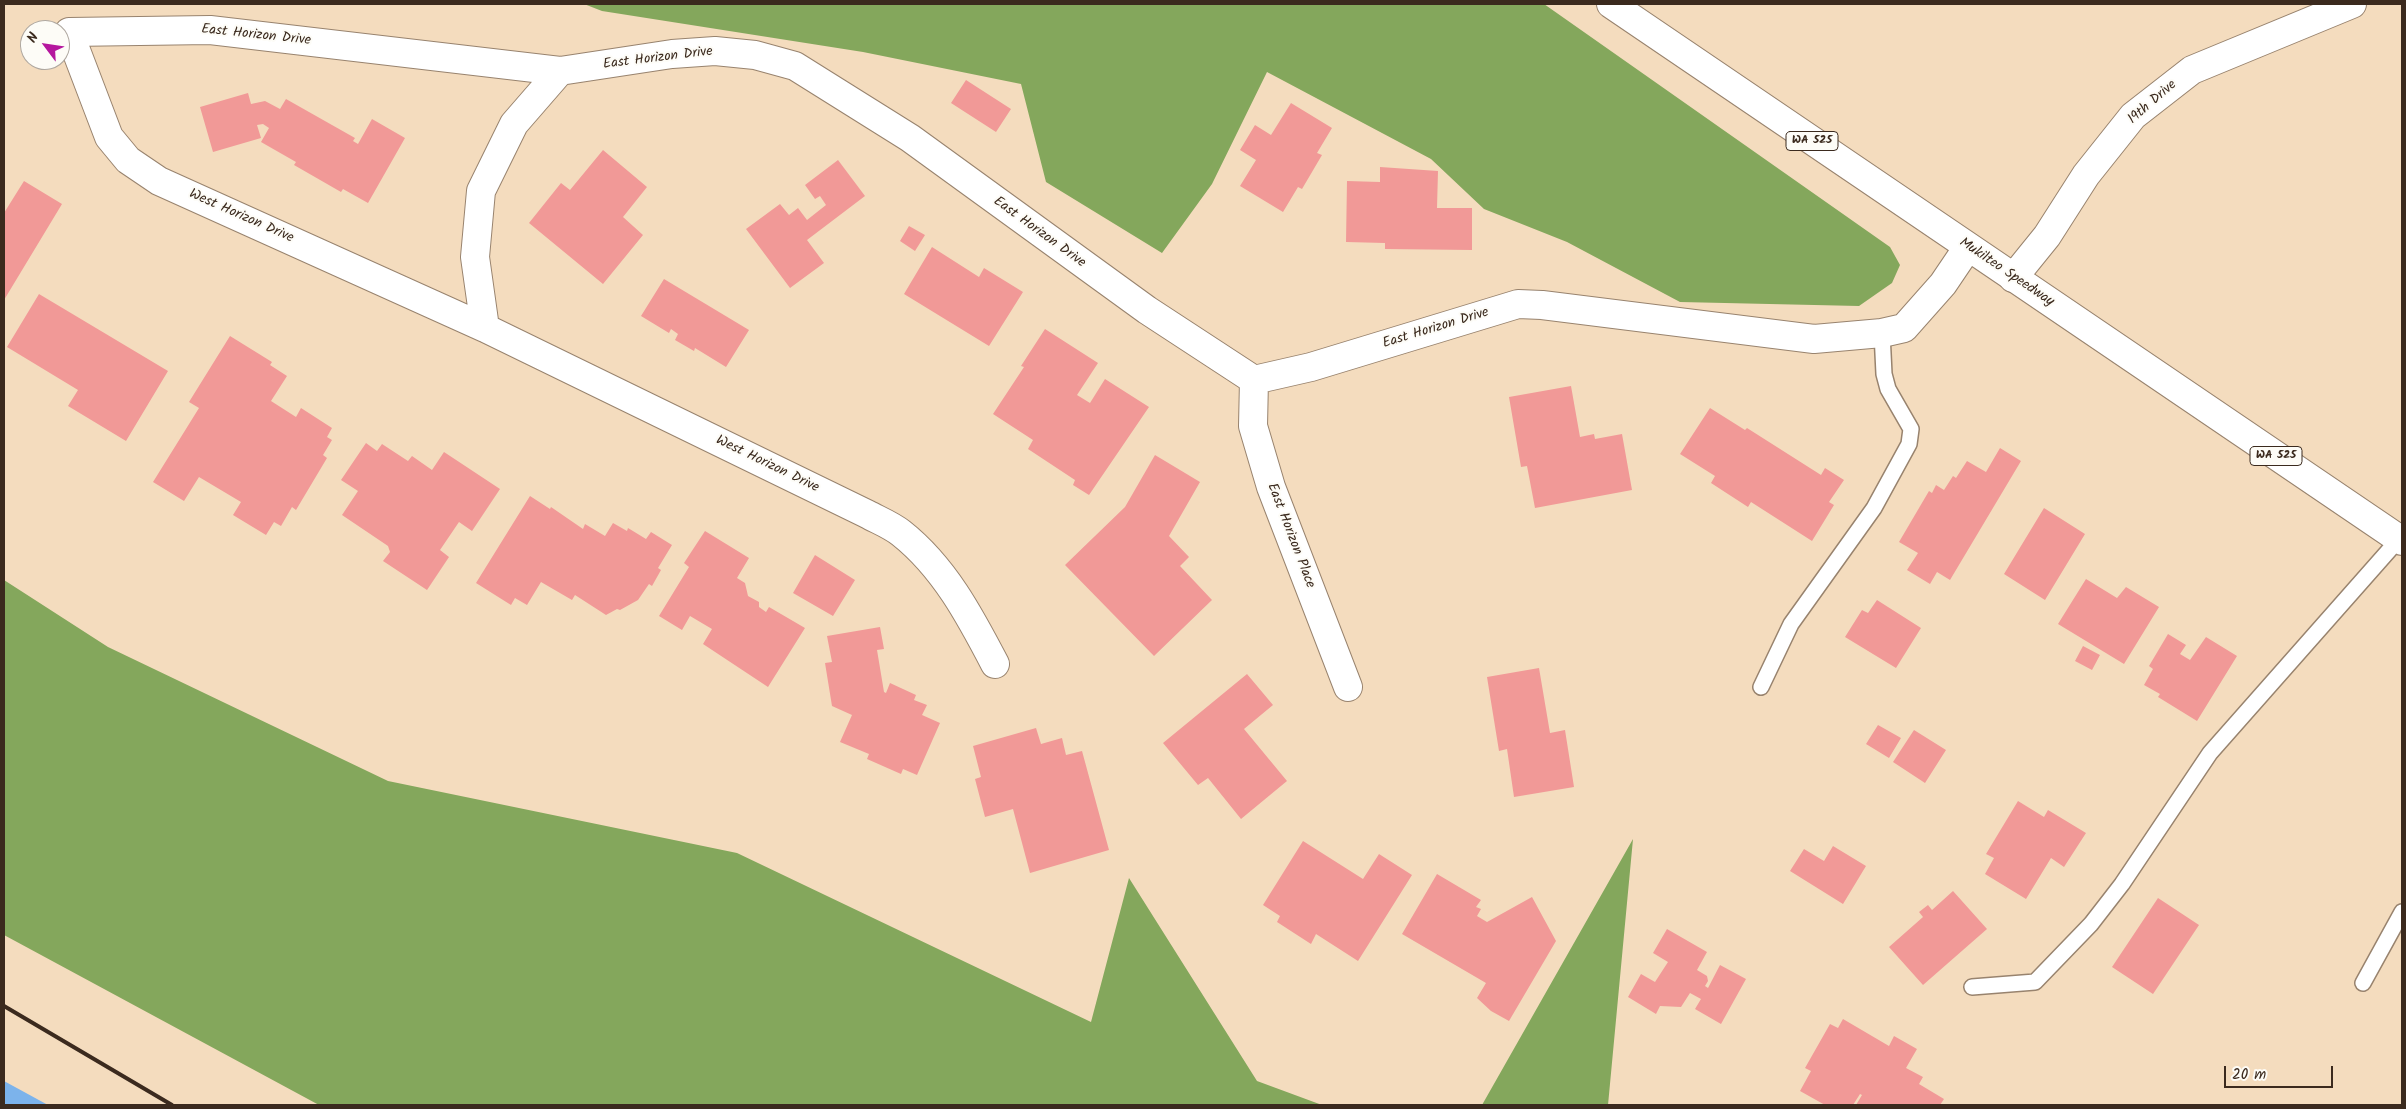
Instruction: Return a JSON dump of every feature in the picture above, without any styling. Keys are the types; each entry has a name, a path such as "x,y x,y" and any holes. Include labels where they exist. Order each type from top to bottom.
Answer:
{"street":[{"name":"Mukilteo Speedway","path":"1611,4 2401,540"},
{"name":"19th Drive","path":"2013,278 2047,236 2086,175 2133,116 2192,70 2352,4"},
{"name":"East Horizon Drive","path":"70,32 210,30 560,72 672,54 715,51 755,55 795,66 910,138 1147,310 1254,380 1311,367 1518,304 1542,305 1814,338 1882,333 1904,328 1942,284 1968,247"},
{"name":"West Horizon Drive","path":"70,35 109,137 128,160 159,180 485,328 858,509 899,532 922,552 946,579 976,628 995,664"},
{"path":"485,328 476,257 481,191 514,124 560,72"},
{"name":"East Horizon Place","path":"1254,380 1253,426 1271,487 1348,687"}],"lane":[{"path":"1761,687 1791,624 1874,508 1909,444 1911,429 1888,389 1884,374 1882,333"},
{"path":"1972,987 2034,982 2091,924 2122,884 2210,753 2401,540"},
{"path":"2363,984 2402,912"}],"green space":[{"path":"584,4 1544,4 1890,247 1900,265 1892,283 1859,306 1680,302 1567,242 1484,209 1431,159 1267,72 1212,184 1162,253 1046,182 1021,84 863,52 602,11"},
{"path":"4,580 108,647 388,781 737,853 1091,1022 1129,878 1257,1081 1322,1105 319,1105 4,935"},
{"path":"1633,839 1608,1105 1482,1105"}],"water":[{"path":"4,1081 48,1105 4,1105"}],"building":[{"path":"966,80 1011,109 996,132 951,103"},
{"path":"248,93 251,104 265,101 280,109 286,99 355,138 353,141 358,144 372,119 405,138 368,203 343,189 341,192 294,165 296,162 261,142 269,128 263,124 257,125 261,138 213,152 200,107"},
{"path":"1291,103 1332,128 1317,153 1322,155 1302,189 1298,187 1283,212 1240,186 1256,160 1240,150 1255,125 1271,135"},
{"path":"603,150 647,187 623,217 643,235 603,284 529,223 561,183 570,190"},
{"path":"838,160 865,196 807,240 824,263 790,288 746,229 780,204 789,215 798,208 807,220 826,205 820,196 815,199 805,185"},
{"path":"1380,167 1438,171 1437,208 1472,208 1472,250 1385,249 1385,243 1346,242 1347,181 1380,182"},
{"path":"24,181 62,204 4,300 4,213"},
{"path":"909,226 925,235 915,251 900,241"},
{"path":"932,247 979,277 984,268 1023,292 989,346 904,294"},
{"path":"664,279 749,330 726,367 695,348 694,351 675,340 678,334 671,329 669,333 641,316"},
{"path":"39,294 168,371 126,441 68,406 78,390 7,347"},
{"path":"1045,329 1098,363 1077,395 1090,403 1105,379 1149,407 1089,495 1073,485 1075,480 1028,449 1033,440 993,414 1024,367 1021,366"},
{"path":"230,336 272,362 270,365 287,376 271,401 296,417 301,408 332,428 327,437 332,440 323,455 327,458 296,510 292,507 281,526 274,522 266,535 233,515 241,502 199,477 184,501 153,482 199,408 189,402"},
{"path":"1571,386 1580,437 1594,434 1595,439 1622,434 1632,490 1535,508 1527,466 1521,467 1509,397"},
{"path":"1710,408 1745,430 1747,428 1821,475 1825,468 1844,480 1829,502 1834,505 1812,541 1751,502 1748,507 1711,483 1715,476 1680,454"},
{"path":"366,443 377,451 382,444 408,461 412,456 432,470 444,452 500,489 472,531 459,522 440,550 449,557 427,590 383,561 390,552 388,546 342,515 358,491 341,480"},
{"path":"2000,448 2021,461 1950,580 1937,572 1930,584 1907,570 1918,553 1899,542 1929,491 1932,493 1936,485 1944,490 1953,476 1956,478 1967,461 1986,472"},
{"path":"1155,455 1200,482 1169,536 1189,557 1180,566 1212,600 1154,656 1065,565 1125,507"},
{"path":"530,496 550,509 551,507 583,529 585,524 605,536 613,523 627,531 628,528 646,539 651,532 672,545 658,568 661,570 652,586 649,584 638,600 606,615 575,595 572,600 541,582 527,605 515,598 511,605 476,583"},
{"path":"2044,508 2085,534 2045,600 2004,574"},
{"path":"705,531 749,558 737,578 745,583 748,596 759,602 759,607 766,612 769,607 805,628 768,687 703,644 712,629 690,616 682,630 659,616 689,567 684,563"},
{"path":"815,555 855,580 833,616 793,593"},
{"path":"2086,579 2117,598 2126,587 2159,607 2124,664 2058,624"},
{"path":"1877,600 1921,628 1896,668 1845,637 1862,610 1868,613"},
{"path":"880,627 884,649 877,650 884,692 886,693 890,683 916,695 914,700 927,705 922,715 940,723 917,775 903,769 901,774 867,759 869,754 840,742 852,715 832,706 825,663 832,662 827,636"},
{"path":"2168,634 2186,645 2180,654 2190,660 2206,637 2237,656 2197,721 2158,697 2160,694 2144,685 2153,669 2149,666"},
{"path":"2083,646 2100,655 2092,670 2075,661"},
{"path":"1539,668 1550,733 1565,730 1574,787 1514,797 1507,749 1499,751 1487,677"},
{"path":"1247,674 1273,705 1244,729 1287,781 1241,819 1208,778 1198,785 1163,743"},
{"path":"1878,725 1901,738 1889,758 1866,744"},
{"path":"1036,728 1041,744 1062,738 1066,755 1082,751 1109,850 1030,873 1013,809 985,817 975,779 981,777 973,746"},
{"path":"1914,730 1946,750 1925,783 1893,762"},
{"path":"2018,801 2044,817 2048,810 2086,833 2064,867 2051,858 2026,899 1985,874 1994,858 1986,854"},
{"path":"1303,841 1363,879 1379,854 1412,875 1358,961 1316,934 1311,944 1277,922 1280,916 1263,905"},
{"path":"1833,846 1866,866 1843,904 1790,871 1804,849 1824,861"},
{"path":"1437,874 1481,900 1476,907 1481,909 1477,916 1487,922 1532,897 1556,941 1509,1021 1491,1011 1477,998 1486,983 1402,934"},
{"path":"1953,891 1987,929 1923,985 1889,947 1923,917 1919,912 1928,905 1932,910"},
{"path":"2158,898 2199,925 2153,994 2112,967"},
{"path":"1667,929 1707,952 1697,970 1707,976 1708,981 1705,986 1708,988 1720,965 1746,979 1721,1024 1695,1009 1701,999 1690,993 1681,1007 1660,1006 1656,1014 1628,997 1641,974 1655,982 1668,962 1653,953"},
{"path":"1843,1019 1889,1046 1894,1036 1917,1049 1906,1068 1923,1077 1919,1084 1944,1099 1940,1105 1856,1105 1862,1095 1860,1094 1853,1105 1825,1105 1800,1091 1811,1071 1805,1068 1830,1024 1838,1028"}],"railway":[{"path":"4,1006 172,1105"}]}
